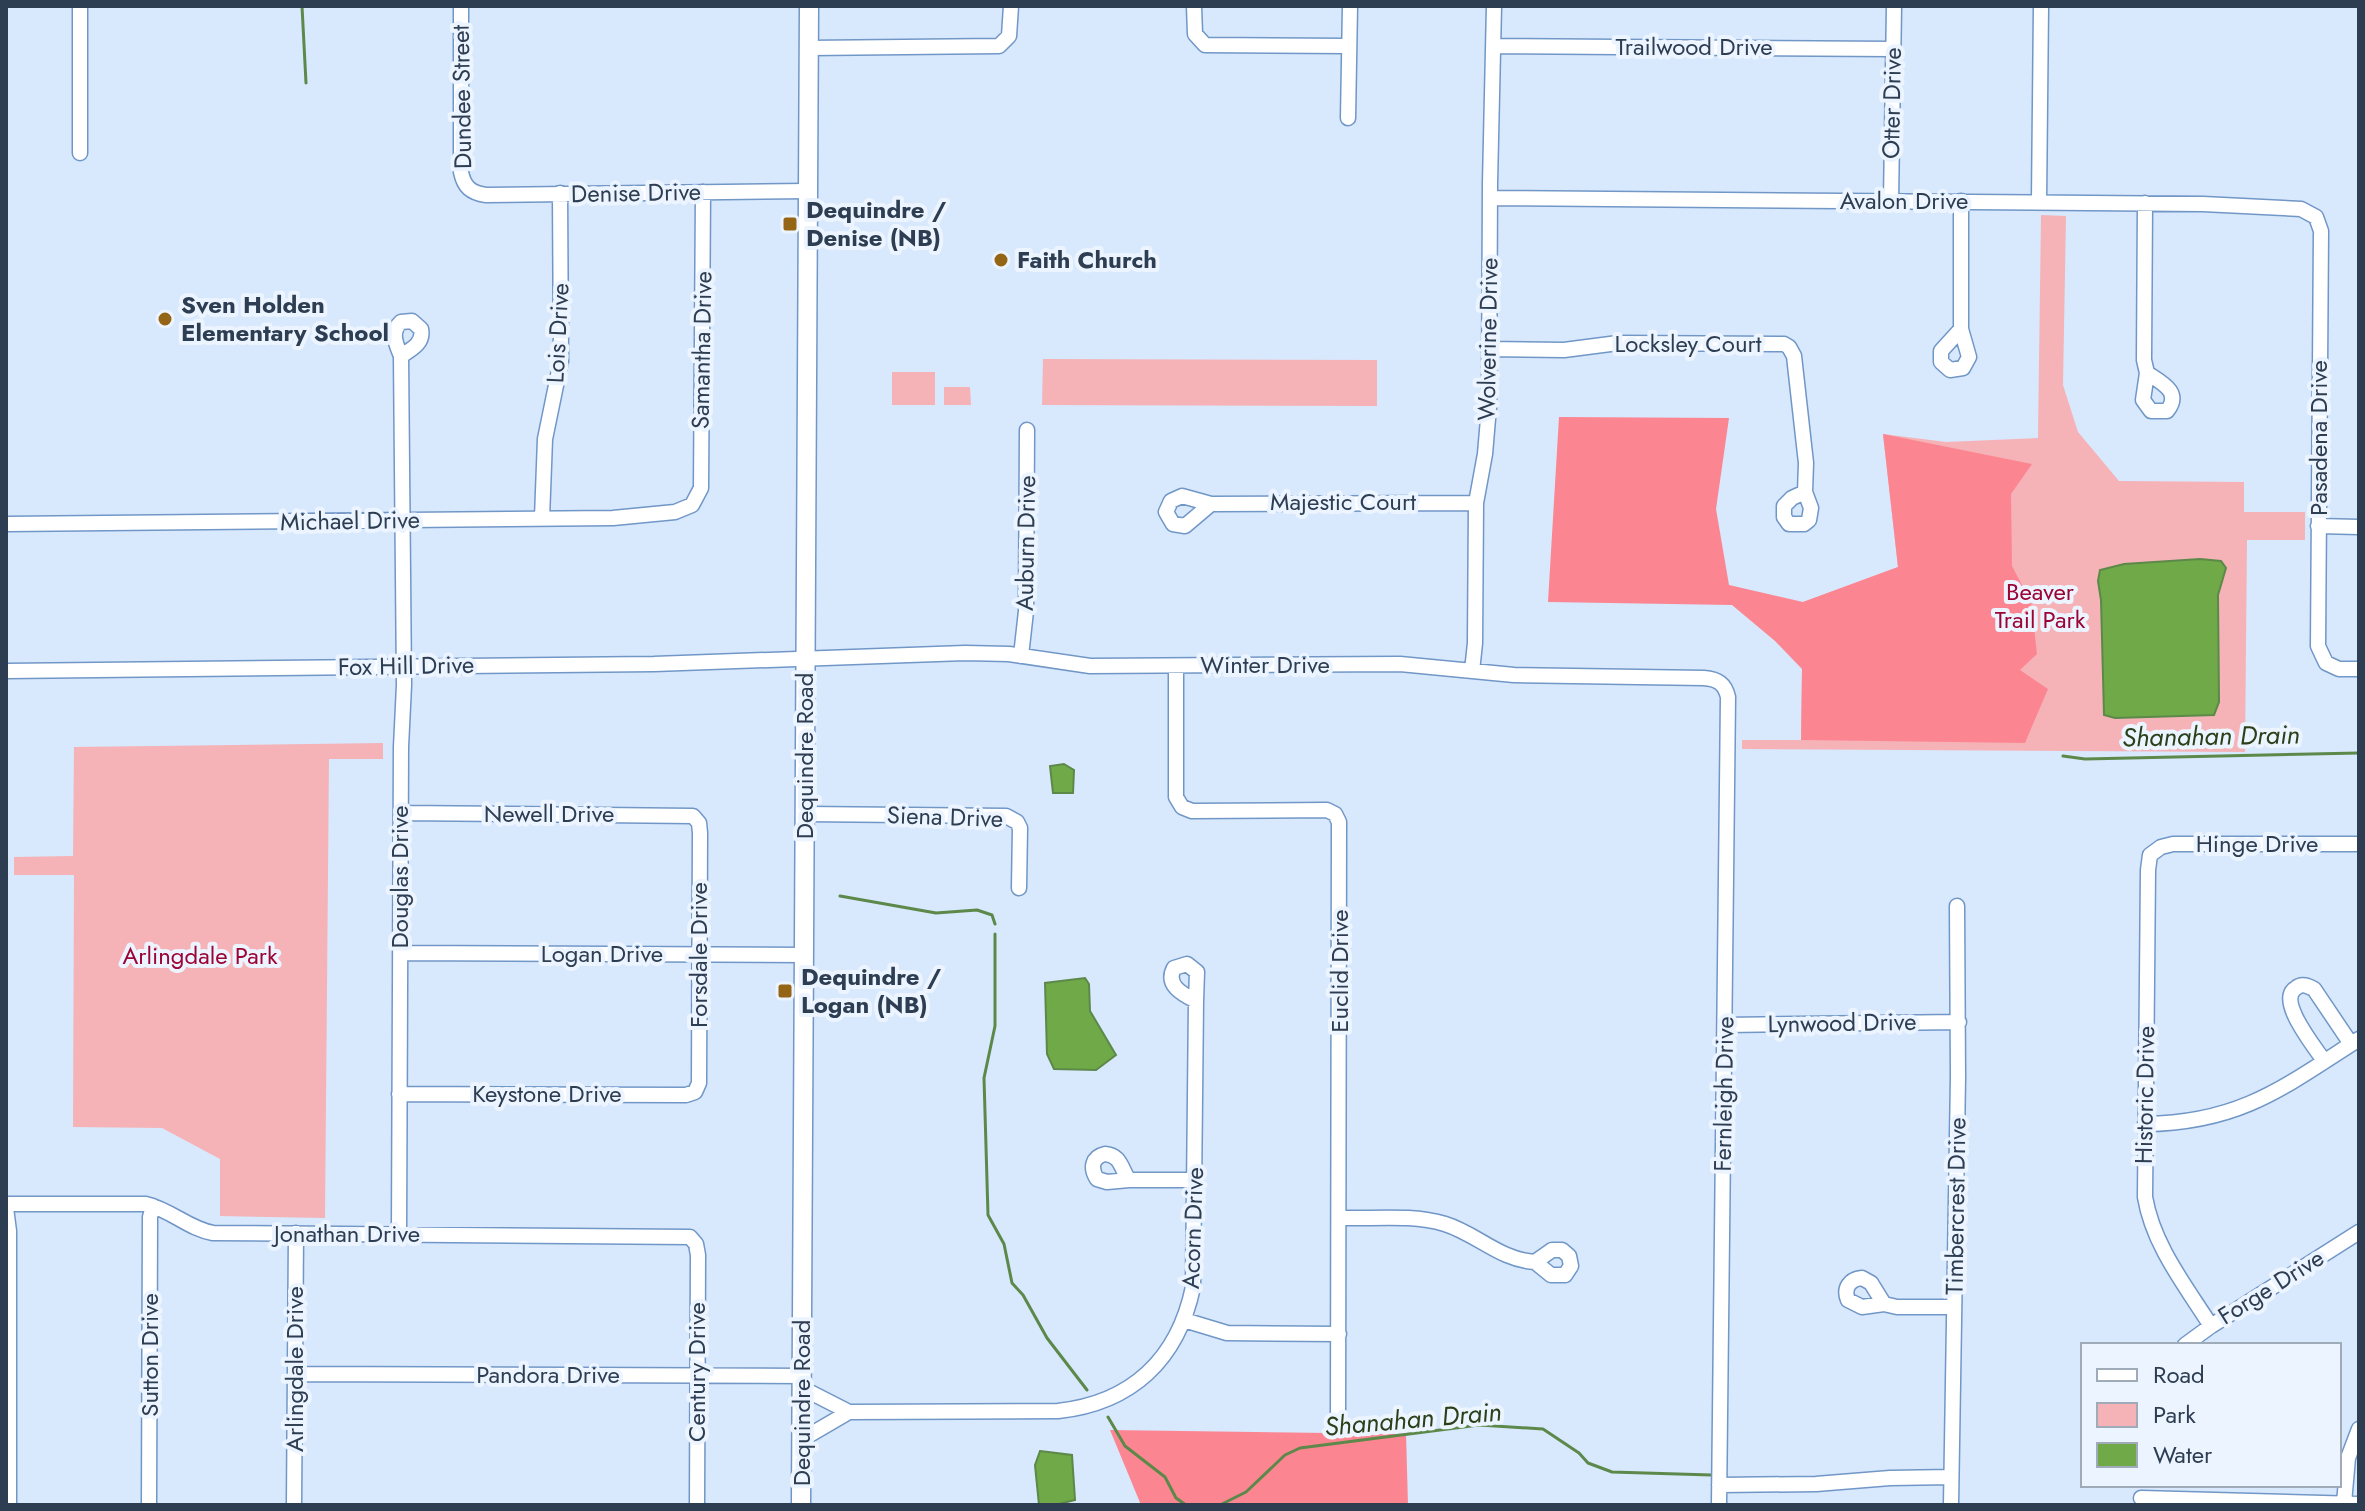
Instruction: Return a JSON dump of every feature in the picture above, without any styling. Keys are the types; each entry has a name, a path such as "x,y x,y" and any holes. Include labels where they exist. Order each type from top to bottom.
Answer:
{"main road":[{"name":"Dequindre Road","path":"801,1505 809,6"}],"street":[{"path":"80,6 80,153"},
{"name":"Dundee Street","path":"461,6 461,163 462,179 467,188"},
{"path":"809,48 999,46 1009,36 1011,6"},
{"path":"1194,6 1195,34 1205,45 1349,46"},
{"path":"1348,118 1350,6"},
{"name":"Wolverine Drive","path":"1472,671 1476,503 1487,428 1494,6"},
{"name":"Otter Drive","path":"1891,201 1894,6"},
{"path":"2039,201 2041,6"},
{"name":"Trailwood Drive","path":"1494,46 1893,49"},
{"name":"Denise Drive","path":"467,188 486,195 808,191"},
{"name":"Samantha Drive","path":"692,505 701,488 703,192"},
{"name":"Lois Drive","path":"542,518 545,439 561,361 560,193"},
{"name":"Avalon Drive","path":"1490,198 2145,203 2291,208 2301,209 2316,217"},
{"path":"1961,201 1961,329"},
{"path":"2145,203 2144,360 2147,373"},
{"name":"Pasadena Drive","path":"2316,217 2321,231 2318,635 2323,659 2339,669 2359,669"},
{"name":"Locksley Court","path":"1488,349 1564,350 1618,343 1784,344 1794,356 1806,463 1805,492"},
{"name":"Douglas Drive","path":"399,1234 404,666 401,356"},
{"name":"Auburn Drive","path":"1021,656 1026,611 1027,430"},
{"name":"Majestic Court","path":"1211,504 1476,503"},
{"name":"Michael Drive","path":"6,524 641,516 675,512 692,505"},
{"path":"2318,526 2359,527"},
{"name":"Winter Drive","path":"806,657 965,653 1021,656 1077,666 1400,664 1527,675 1704,678 1723,684"},
{"name":"Fox Hill Drive","path":"6,671 654,664 806,657"},
{"name":"Euclid Drive","path":"1176,666 1176,797 1182,807 1192,811 1327,810 1335,814 1339,822 1338,1428"},
{"name":"Fernleigh Drive","path":"1719,1505 1728,697 1723,684"},
{"name":"Newell Drive","path":"401,813 681,814 696,819"},
{"name":"Siena Drive","path":"805,814 1012,818 1020,828 1019,888"},
{"name":"Forsdale Drive","path":"695,1092 699,1083 700,833 696,819"},
{"name":"Hinge Drive","path":"2155,850 2173,844 2359,844"},
{"name":"Historic Drive","path":"2155,850 2150,855 2148,870 2145,1186 2149,1218 2164,1251 2211,1326"},
{"name":"Timbercrest Drive","path":"1951,1505 1959,1022 1957,906"},
{"name":"Logan Drive","path":"400,953 804,955"},
{"path":"2145,1124 2190,1122 2239,1109 2265,1097 2324,1061 2355,1041 2314,989 2304,985 2290,994 2289,1005 2324,1061"},
{"name":"Acorn Drive","path":"802,1382 849,1412 1046,1412 1092,1405 1127,1389 1153,1369 1173,1343 1184,1320 1193,1287 1196,1001"},
{"name":"Lynwood Drive","path":"1725,1025 1959,1022"},
{"name":"Keystone Drive","path":"399,1094 686,1095 695,1092"},
{"path":"1129,1180 1195,1180"},
{"name":"Jonathan Drive","path":"6,1206 128,1203 153,1206 204,1231 686,1236 694,1240"},
{"path":"6,1206 9,1231 9,1505"},
{"name":"Sutton Drive","path":"149,1505 150,1217 153,1206"},
{"path":"1340,1218 1433,1220 1457,1228 1511,1257 1535,1262"},
{"name":"Forge Drive","path":"2188,1343 2359,1232"},
{"name":"Arlingdale Drive","path":"294,1505 296,1233"},
{"name":"Century Drive","path":"694,1240 698,1255 697,1505"},
{"path":"1884,1304 1897,1307 1953,1307"},
{"path":"1184,1320 1227,1333 1339,1334"},
{"name":"Pandora Drive","path":"295,1374 697,1376 802,1382"},
{"path":"801,1440 849,1412"},
{"path":"2141,1496 2352,1504 2348,1458 2359,1429"},
{"path":"1719,1485 1829,1484 1890,1478 1951,1477"}],"green space":[{"name":"Beaver Trail Park","path":"2041,215 2066,216 2063,385 2078,432 2119,481 2244,482 2244,512 2305,512 2305,540 2247,540 2245,752 1742,749 1742,740 1801,740 1803,602 1898,567 1883,434 1946,442 2038,438"},
{"path":"1043,359 1377,360 1377,406 1042,405"},
{"path":"892,372 935,372 935,405 892,405"},
{"path":"944,387 970,387 971,405 944,405"},
{"name":"Arlingdale Park","path":"383,743 383,759 329,759 325,1218 220,1216 220,1159 162,1128 73,1127 74,875 14,875 14,857 73,856 74,747"}],"shaded area":[{"path":"1559,417 1729,418 1716,509 1729,585 1803,602 1898,567 1883,434 2032,464 2011,494 2012,566 2031,602 2037,654 2020,670 2048,689 2025,743 1801,740 1802,669 1775,641 1732,605 1548,602"},
{"path":"1110,1430 1406,1434 1408,1505 1141,1505"}],"water":[{"path":"2200,559 2221,561 2226,568 2218,595 2219,702 2214,715 2115,718 2104,715 2100,570 2124,564"},
{"path":"1064,764 1074,770 1073,793 1053,793 1050,766"},
{"path":"1085,978 1089,984 1090,1011 1116,1055 1096,1070 1054,1069 1047,1054 1045,983"},
{"path":"1040,1451 1072,1455 1075,1500 1039,1505 1035,1465"}],"waterway":[{"path":"302,6 306,83"},
{"name":"Shanahan Drain","path":"2063,756 2085,759 2359,753"},
{"path":"840,896 936,913 977,910 992,915 995,924"},
{"path":"995,934 995,1026 984,1078 988,1215 1004,1244 1012,1283 1023,1295 1047,1338 1087,1390"},
{"path":"1108,1417 1125,1446 1165,1477 1176,1498 1186,1505"},
{"name":"Shanahan Drain","path":"1220,1505 1246,1492 1285,1455 1300,1448 1479,1425 1543,1429 1579,1453 1588,1463 1612,1472 1711,1475"}],"place":[{"name":"Dequindre / Denise (NB)","path":"790,224"},
{"name":"Faith Church","path":"1001,260"},
{"name":"Sven Holden Elementary School","path":"165,319"},
{"name":"Dequindre / Logan (NB)","path":"785,991"}]}
